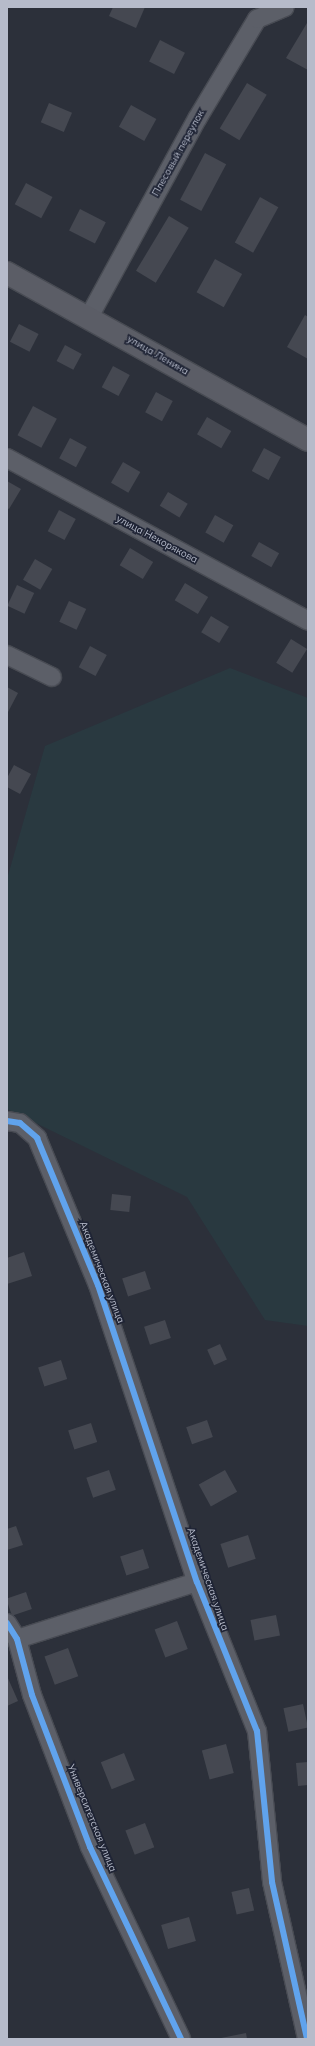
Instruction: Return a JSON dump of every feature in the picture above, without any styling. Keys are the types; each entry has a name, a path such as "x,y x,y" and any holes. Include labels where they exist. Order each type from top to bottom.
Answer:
{"street":[{"name":"Плесовый переулок","path":"89,317 197,119 257,19 286,7"},
{"name":"улица Ленина","path":"7,273 89,317 308,440"},
{"name":"улица Некорякова","path":"7,458 308,621"},
{"path":"7,655 52,677"},
{"name":"Академическая улица","path":"7,1121 20,1123 37,1138 98,1285 198,1582 257,1731 272,1882 307,2039"},
{"path":"17,1639 198,1582"},
{"name":"Университетская улица","path":"7,1623 17,1639 32,1695 90,1847 181,2039"}],"shaded area":[{"path":"230,668 308,698 308,1326 265,1320 187,1197 7,1109 7,879 45,746"}],"building":[{"path":"113,7 145,7 136,28 109,16"},
{"path":"308,23 308,70 286,58"},
{"path":"160,40 185,53 174,74 149,61"},
{"path":"247,83 267,95 239,140 220,128"},
{"path":"49,103 72,113 64,132 41,122"},
{"path":"131,105 156,119 144,141 119,127"},
{"path":"205,153 226,164 201,211 180,200"},
{"path":"26,183 52,197 41,218 15,204"},
{"path":"260,197 278,207 253,253 235,242"},
{"path":"80,209 106,222 95,244 69,230"},
{"path":"169,216 189,228 156,283 136,271"},
{"path":"215,259 242,274 224,307 197,292"},
{"path":"305,315 308,317 308,359 287,347"},
{"path":"19,324 39,334 30,352 10,342"},
{"path":"65,345 82,354 73,370 57,361"},
{"path":"113,366 130,375 119,396 102,387"},
{"path":"156,392 173,401 162,421 145,412"},
{"path":"33,406 57,419 41,448 18,435"},
{"path":"207,417 231,431 221,448 197,434"},
{"path":"70,438 87,447 76,467 59,458"},
{"path":"264,448 281,457 269,480 252,471"},
{"path":"123,462 140,472 128,493 111,483"},
{"path":"7,481 21,489 9,509 7,508"},
{"path":"168,492 188,504 179,518 160,506"},
{"path":"59,510 76,519 65,540 48,531"},
{"path":"215,515 233,525 224,543 205,532"},
{"path":"259,542 279,553 271,567 251,556"},
{"path":"130,548 153,562 143,579 120,565"},
{"path":"35,559 52,569 40,590 23,580"},
{"path":"185,583 208,597 198,614 175,600"},
{"path":"17,585 34,593 24,614 7,606"},
{"path":"69,601 86,609 76,630 59,622"},
{"path":"211,616 229,627 219,643 201,632"},
{"path":"291,639 307,649 292,673 276,663"},
{"path":"90,646 107,655 96,676 79,667"},
{"path":"7,687 18,693 7,714"},
{"path":"14,765 31,774 20,794 7,787 7,778"},
{"path":"112,1194 131,1196 129,1212 110,1210"},
{"path":"24,1252 32,1276 7,1284 7,1258"},
{"path":"145,1271 151,1289 128,1296 122,1278"},
{"path":"165,1320 171,1338 150,1345 144,1327"},
{"path":"220,1344 227,1360 214,1365 207,1350"},
{"path":"61,1360 67,1379 44,1386 38,1367"},
{"path":"207,1420 213,1437 192,1444 186,1427"},
{"path":"91,1423 97,1442 74,1449 68,1430"},
{"path":"109,1470 116,1490 93,1498 86,1478"},
{"path":"225,1470 237,1492 211,1506 199,1485"},
{"path":"16,1526 23,1545 7,1550 7,1529"},
{"path":"248,1535 256,1559 228,1568 220,1544"},
{"path":"143,1549 149,1568 126,1575 120,1556"},
{"path":"26,1592 32,1609 12,1616 7,1599"},
{"path":"276,1615 280,1636 254,1641 250,1620"},
{"path":"177,1621 188,1649 165,1658 155,1630"},
{"path":"68,1648 78,1676 55,1685 45,1657"},
{"path":"7,1676 18,1701 7,1706"},
{"path":"303,1704 308,1727 288,1732 283,1708"},
{"path":"226,1744 234,1773 210,1779 202,1750"},
{"path":"124,1753 135,1780 112,1789 101,1762"},
{"path":"308,1762 308,1785 298,1786 296,1763"},
{"path":"145,1823 154,1847 135,1855 125,1831"},
{"path":"249,1888 254,1910 237,1914 231,1892"},
{"path":"189,1917 196,1941 168,1949 161,1925"},
{"path":"246,2033 247,2039 221,2039 221,2038"}],"cycle path":[{"path":"7,1121 20,1123 37,1138 98,1285 197,1582 257,1731 272,1882 307,2039"},
{"path":"7,1623 17,1639 32,1695 90,1847 181,2039"}]}
